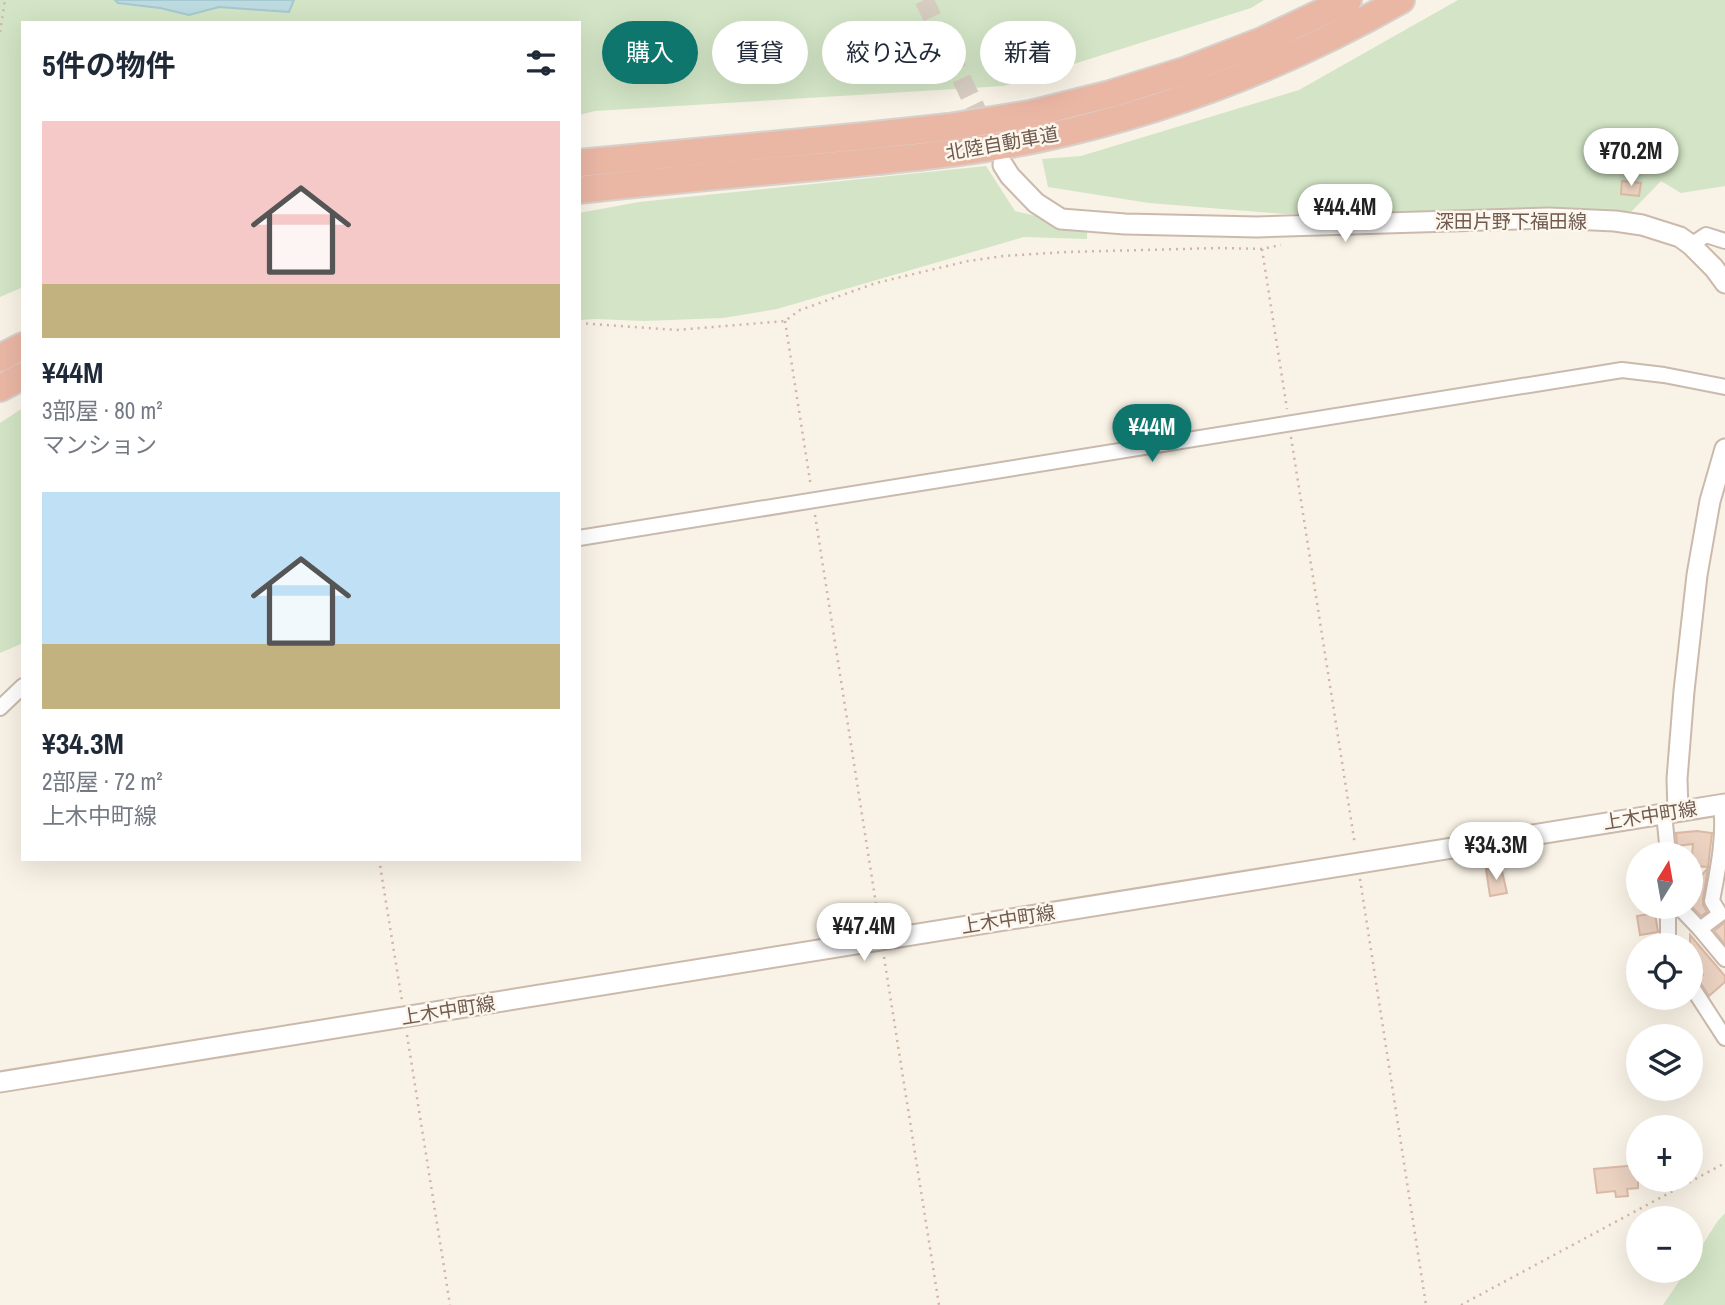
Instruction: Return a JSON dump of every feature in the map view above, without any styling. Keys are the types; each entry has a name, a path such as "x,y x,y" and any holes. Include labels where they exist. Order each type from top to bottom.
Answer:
{"highway":[{"name":"北陸自動車道","path":"581,163 949,127 1030,114 1188,70 1262,41 1348,0"},
{"name":"北陸自動車道","path":"581,190 948,153 1060,134 1122,119 1204,93 1352,28 1401,0"},
{"path":"0,358 21,347"},
{"path":"0,388 21,377"}],"main road":[{"name":"深田片野下福田線","path":"1003,165 1036,203 1061,219 1125,224 1257,227 1549,218 1615,221 1642,225 1680,237 1714,268 1725,283"},
{"path":"1671,812 1677,779 1697,575 1710,501 1725,449"},
{"name":"上木中町線","path":"0,1082 1723,804"}],"street":[{"path":"1691,245 1706,235 1725,241"},
{"path":"581,538 1622,370 1725,387"},
{"path":"0,708 21,689"},
{"path":"1700,929 1720,914 1712,901 1721,857 1723,804"},
{"path":"1669,842 1671,812"},
{"path":"1690,919 1725,958"},
{"path":"1703,1004 1725,1038"}],"path":[{"path":"0,32 5,0"},
{"path":"581,323 677,330 785,321 800,310 876,283 968,261 1067,252 1262,249 1287,244"},
{"path":"1262,249 1426,1305"},
{"path":"785,321 939,1305"},
{"path":"380,861 450,1305"},
{"path":"1461,1305 1725,1163"}],"green space":[{"path":"0,0 115,0 119,3 189,15 219,7 289,12 294,0 1264,0 1251,8 1076,63 1076,21 980,21 980,84 1010,84 1004,86 595,111 581,114 581,21 21,21 21,288 0,297"},
{"path":"1458,0 1725,0 1725,186 1681,193 1661,181 1628,215 1510,210 1286,214 1149,203 1048,187 1042,159 1081,156 1299,90"},
{"path":"986,166 1015,211 1087,228 1087,239 1024,237 777,309 723,318 581,320 581,213 639,202"},
{"path":"21,409 21,644 0,653 0,423"},
{"path":"1725,1213 1725,1305 1663,1305 1678,1283 1703,1283 1703,1244"}],"water":[{"path":"115,0 294,0 289,12 219,7 189,15 118,3"}],"building":[{"path":"1622,181 1641,183 1639,196 1621,194"},
{"path":"1676,833 1712,833 1708,867 1703,867 1703,842 1677,842"},
{"path":"1501,867 1507,893 1490,896 1486,869"},
{"path":"1708,868 1703,899 1703,874"},
{"path":"1637,919 1656,919 1658,932 1640,933"},
{"path":"1725,922 1725,944 1714,931"},
{"path":"1703,950 1725,976 1725,982 1709,996 1703,987"},
{"path":"1626,1166 1628,1196 1616,1197 1615,1191 1597,1193 1594,1169"}],"tunnel":[{"path":"924,0 987,132"}]}
